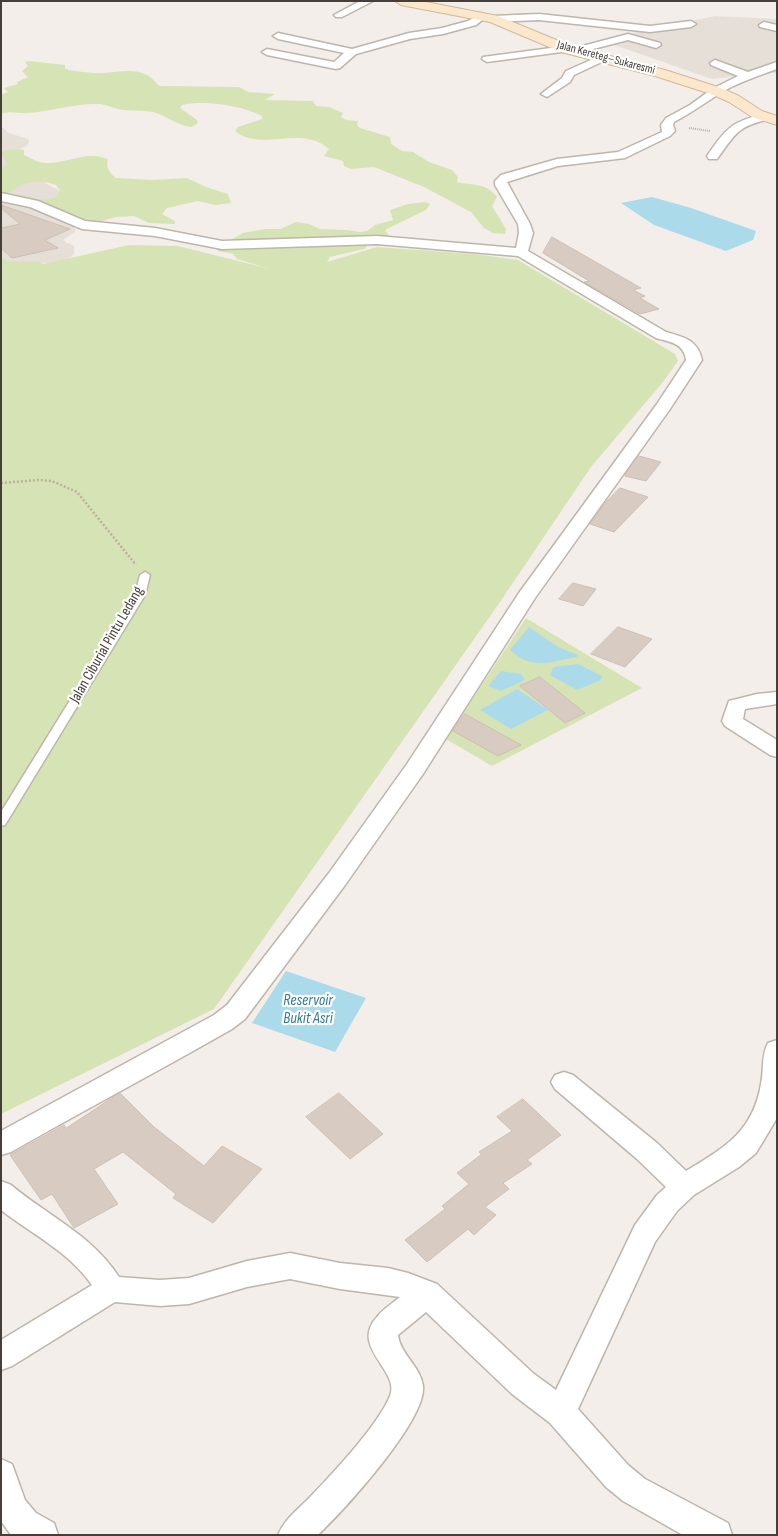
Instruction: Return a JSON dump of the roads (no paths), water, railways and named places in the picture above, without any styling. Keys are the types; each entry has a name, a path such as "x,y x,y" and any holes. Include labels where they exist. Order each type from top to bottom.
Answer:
{"street":[{"path":"339,15 368,1"},
{"name":"Jalan Kereteg–Sukaresmi","path":"401,1 487,18 570,50 660,73 716,91 771,119"},
{"path":"267,52 336,66 352,52 409,36 443,31 487,18 539,17 650,29 691,24"},
{"path":"764,25 777,28"},
{"path":"278,36 352,52"},
{"path":"487,59 506,55 540,54 570,50 628,37 656,45"},
{"path":"547,94 566,80 570,73 602,58"},
{"path":"715,63 748,76"},
{"path":"521,252 526,233 524,224 501,185 501,181 505,178 557,163 627,153 666,134 669,129 667,125 670,120 694,107 716,91 777,65"},
{"path":"713,156 735,125 748,120 771,119"},
{"path":"1,197 34,204 82,224 148,230 222,245 377,240 521,252 661,335 682,340 694,354 694,360 664,406 526,597 415,769 337,879 236,1012 223,1022 141,1069 57,1112 1,1144"},
{"path":"777,698 736,705 732,721 777,750"},
{"path":"561,1412 645,1234 667,1204 684,1187 729,1159 746,1144 765,1115 774,1085 777,1050"},
{"path":"564,1082 647,1151 684,1187"},
{"path":"1,1193 16,1207 83,1253 96,1266 111,1289"},
{"path":"1,1356 111,1289 160,1293 189,1291 247,1274 290,1266 340,1276 388,1281 408,1286 427,1293 523,1384 561,1412 617,1476 634,1490 716,1535"},
{"path":"294,1535 327,1503 392,1423 406,1401 408,1388 404,1372 383,1344 382,1333 386,1327 427,1293"},
{"path":"1,1475 10,1504 18,1519 30,1530 42,1535"}],"lane":[{"name":"Jalan Ciburial Pintu Ledang","path":"1,822 140,595 145,575"}],"water":[{"path":"652,197 691,208 756,231 753,240 726,251 654,225 621,203"},
{"path":"529,627 558,647 578,655 577,657 550,663 534,663 518,657 510,650"},
{"path":"578,664 602,676 601,680 577,690 550,675 553,667"},
{"path":"501,671 521,674 525,680 501,691 488,686"},
{"path":"517,689 548,710 511,729 480,710"},
{"name":"Reservoir Bukit Asri","path":"286,971 366,998 335,1052 252,1023"}]}
